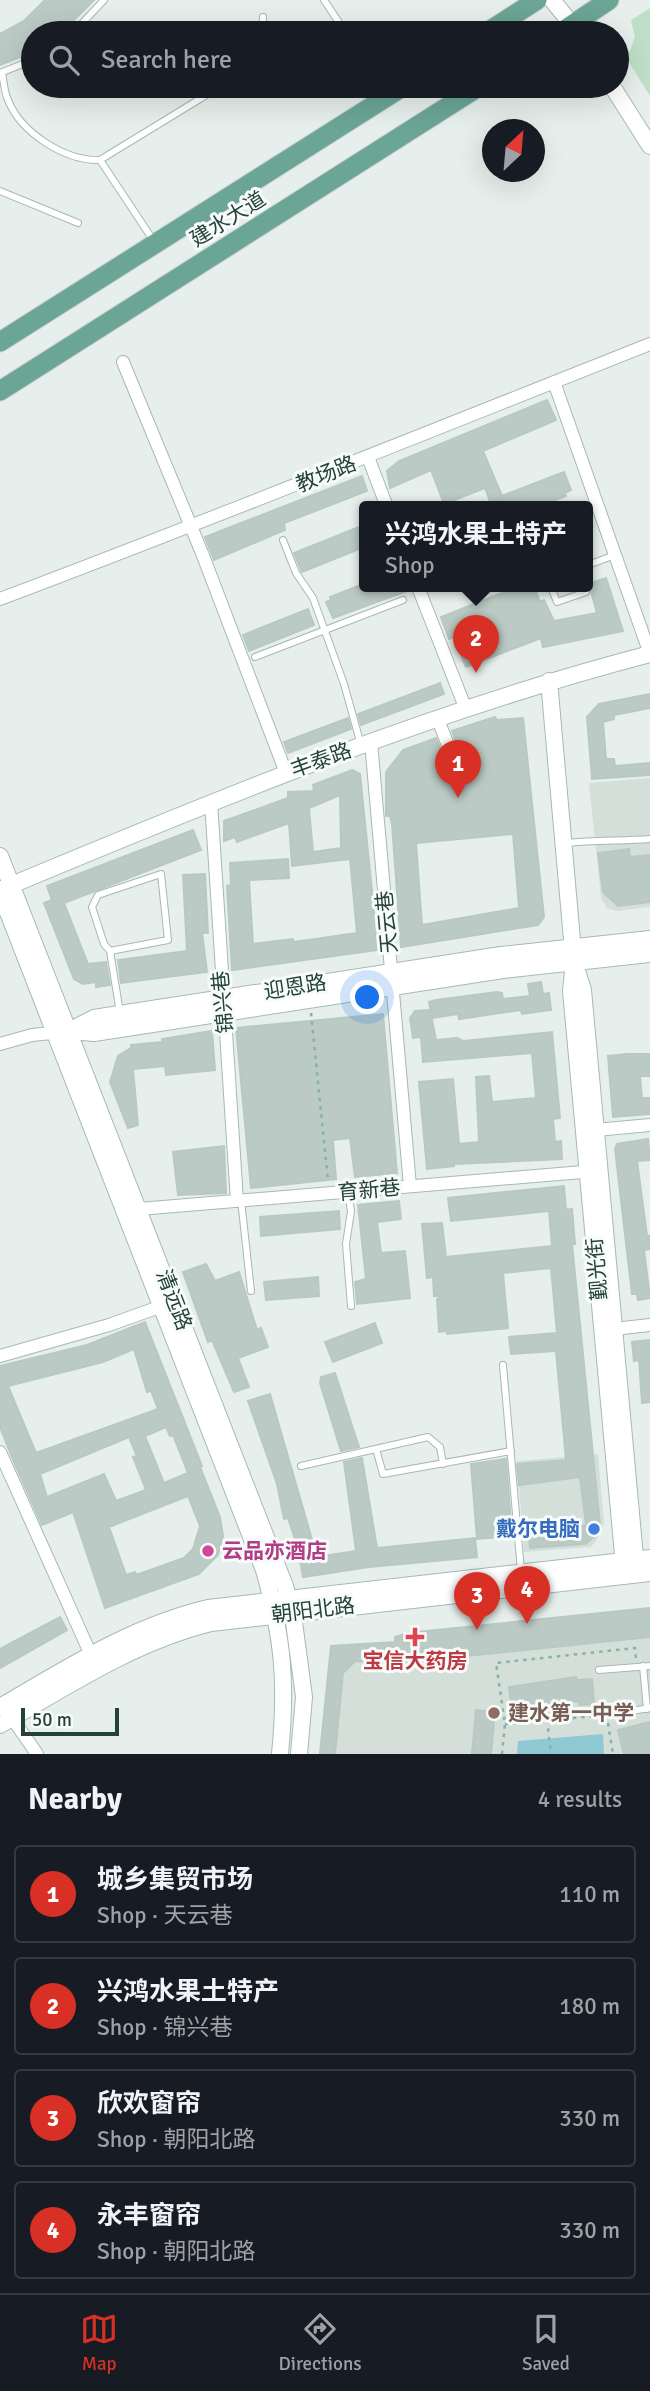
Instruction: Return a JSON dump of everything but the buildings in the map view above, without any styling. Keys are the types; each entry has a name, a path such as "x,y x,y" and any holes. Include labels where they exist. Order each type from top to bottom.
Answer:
{"main road":[{"path":"505,21 537,0"},
{"path":"582,21 609,0"},
{"name":"建水大道","path":"0,342 377,98"},
{"name":"建水大道","path":"0,391 461,98"}],"street":[{"path":"552,0 565,21"},
{"path":"564,0 569,21"},
{"path":"620,98 650,146"},
{"name":"教场路","path":"0,600 650,344"},
{"path":"123,362 191,527 286,773"},
{"path":"554,382 650,654"},
{"path":"368,457 385,501"},
{"path":"420,592 465,708"},
{"name":"丰泰路","path":"4,889 211,802 437,717 549,681 650,654"},
{"name":"觐光街","path":"549,681 574,954 572,991 614,1329 637,1567"},
{"path":"437,717 453,758"},
{"name":"天云巷","path":"366,743 393,979 410,1186"},
{"name":"锦兴巷","path":"211,802 223,1006 239,1201"},
{"name":"清远路","path":"0,856 4,889 62,1032 139,1209 282,1606 304,1697 299,1754"},
{"name":"迎恩路","path":"0,1044 32,1035 94,1033 223,1006 574,954 650,939"},
{"name":"觐光街","path":"574,954 583,990 596,1130 594,1171 637,1567"},
{"name":"迎恩路","path":"574,954 650,954"},
{"name":"迎恩路","path":"62,1032 94,1018 309,1000 393,979"},
{"name":"清远路","path":"62,1032 162,1306 264,1570 282,1606 286,1695 280,1754"},
{"path":"596,1130 650,1125"},
{"name":"育新巷","path":"139,1209 594,1171"},
{"path":"0,1356 109,1325 162,1306"},
{"path":"614,1329 650,1325"},
{"path":"0,1452 91,1655"},
{"name":"朝阳北路","path":"4,1716 156,1639 282,1606 522,1571 637,1567"},
{"name":"朝阳北路","path":"4,1716 91,1655 150,1625 188,1612 282,1606 637,1567"},
{"path":"4,1716 37,1754"}],"lane":[{"path":"84,21 104,0"},
{"path":"324,0 338,21"},
{"path":"263,17 263,21"},
{"path":"21,65 1,73 8,99 31,130 70,155 100,160 201,98"},
{"path":"100,160 155,244"},
{"path":"0,191 78,223"},
{"path":"283,540 296,573 313,598 366,743"},
{"path":"593,563 615,555"},
{"path":"553,592 557,602 586,592"},
{"path":"256,657 403,600"},
{"path":"564,844 609,838 617,841 650,839"},
{"path":"110,951 168,940 161,874 96,898 91,912 104,944 110,951 120,1014"},
{"path":"348,1192 351,1212 346,1244 351,1306"},
{"path":"239,1201 251,1291"},
{"path":"503,1365 522,1571"},
{"path":"300,1466 428,1437 440,1447 443,1464"},
{"path":"376,1449 383,1474 511,1451"},
{"path":"599,1670 644,1666 648,1708 607,1715"}],"path":[{"path":"309,1000 330,1193"},
{"path":"502,1754 505,1724 496,1663 635,1648 644,1666"},
{"path":"505,1724 607,1715 613,1754"},
{"path":"547,1720 551,1754"}],"shaded area":[{"path":"650,778 650,907 616,911 607,908 601,898 589,783"},
{"path":"598,1454 604,1524 596,1541 591,1547 524,1552 517,1461"},
{"name":"建水第一中学","path":"650,1637 650,1754 335,1754 343,1673 355,1661 410,1662"}],"green space":[{"path":"650,8 650,96 629,62 635,37 631,20"}],"water":[{"path":"603,1734 604,1754 517,1754 518,1741"}],"place":[{"name":"兴鸿水果土特产","path":"476,673"},
{"name":"城乡集贸市场","path":"458,798"},
{"name":"戴尔电脑","path":"594,1529"},
{"name":"云品亦酒店","path":"208,1551"},
{"name":"永丰窗帘","path":"527,1624"},
{"name":"欣欢窗帘","path":"477,1630"},
{"name":"宝信大药房","path":"415,1637"},
{"name":"建水第一中学","path":"494,1713"}]}
